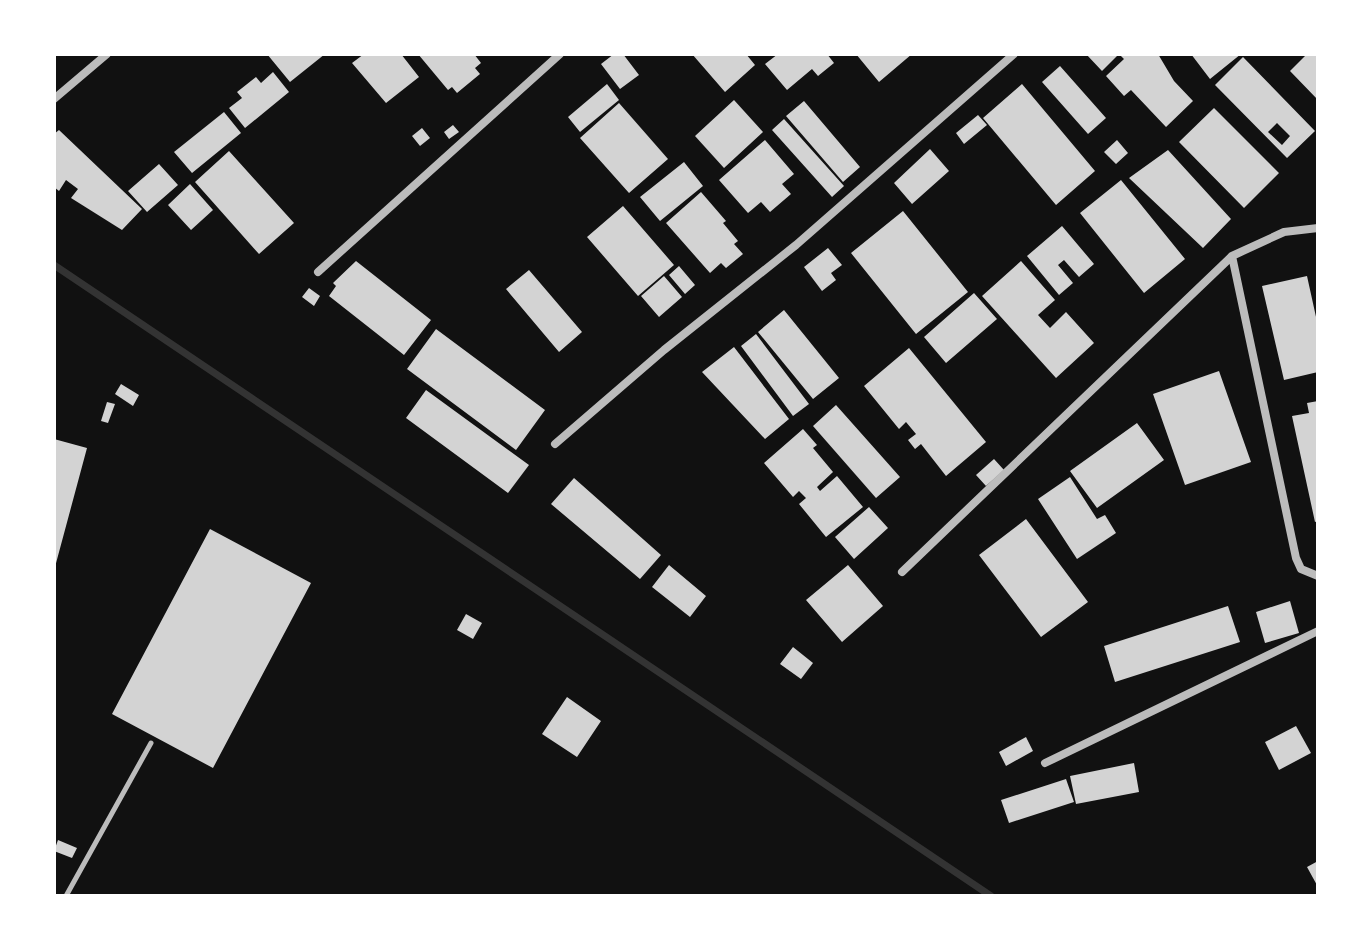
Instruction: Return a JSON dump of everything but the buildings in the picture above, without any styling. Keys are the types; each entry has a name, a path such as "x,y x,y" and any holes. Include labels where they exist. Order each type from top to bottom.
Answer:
{"street":[{"path":"54,99 107,54"},
{"path":"318,272 560,54"},
{"path":"555,444 664,350 796,245 1014,54"},
{"path":"902,572 1232,256 1284,232 1318,228"},
{"path":"1232,256 1296,558 1307,574 1318,576"},
{"path":"1045,763 1318,631"}],"lane":[{"path":"66,896 151,743"}],"waterway":[{"path":"54,265 991,896"}]}
